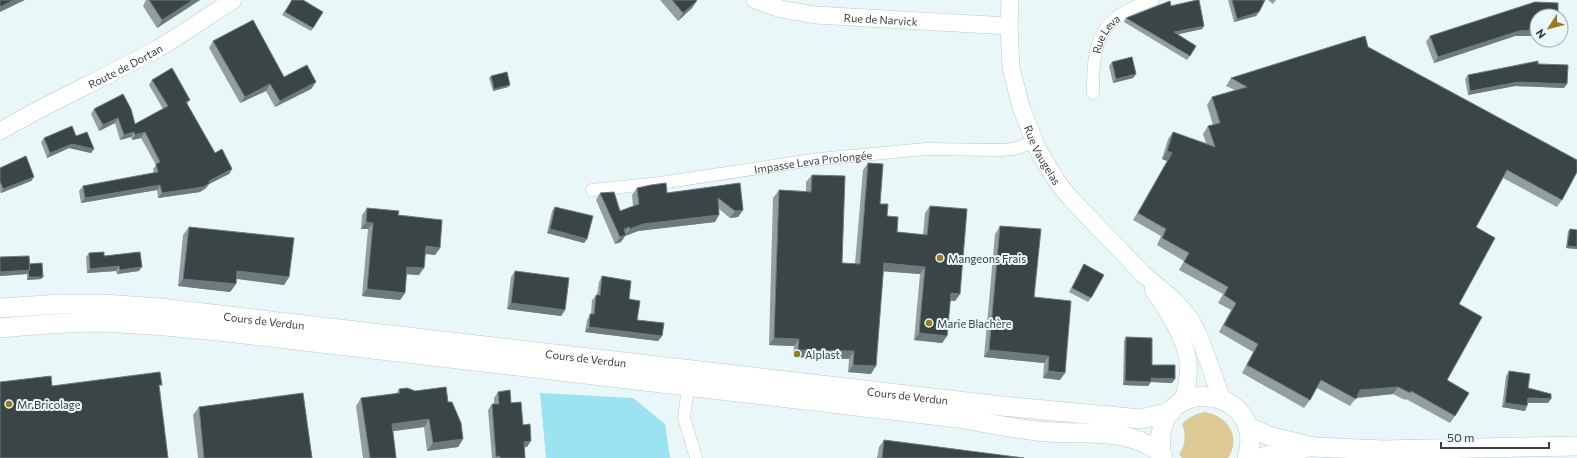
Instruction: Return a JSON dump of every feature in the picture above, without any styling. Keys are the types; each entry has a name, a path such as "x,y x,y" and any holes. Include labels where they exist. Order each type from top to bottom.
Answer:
{"main road":[{"name":"Route de Dortan","path":"4,127 158,49 233,0"},
{"name":"Rue de Narvick","path":"755,0 781,9 816,15 1009,26"},
{"name":"Rue Vaugelas","path":"1010,0 1009,26 1011,67 1021,107 1034,142 1048,167 1071,199 1146,277 1175,301 1190,319 1201,341 1222,399"},
{"name":"Rue Vaugelas","path":"1146,277 1174,322 1185,346 1189,373 1187,389 1176,407"},
{"name":"Cours de Verdun","path":"0,308 62,304 103,304 160,308 1025,408 1141,419 1176,407 1194,398 1207,396 1222,399"},
{"path":"66,323 70,317 82,312 177,318 210,314"},
{"path":"194,328 224,322 231,319 232,316"},
{"name":"Cours de Verdun","path":"0,328 101,322 194,328 958,418 1037,431 1093,432 1136,438 1150,444 1162,455"},
{"path":"288,339 295,334 302,332 336,335 367,332"},
{"path":"1222,399 1235,407 1244,418 1248,427 1250,432 1251,447 1247,458"},
{"path":"1162,455 1160,438 1163,424 1176,407"},
{"path":"1248,427 1272,437 1314,446 1383,450 1577,446"},
{"path":"1260,458 1314,446"}],"street":[{"name":"Rue Leva","path":"1093,93 1093,63 1097,45 1103,32 1111,22 1122,13 1135,6 1153,0"},
{"name":"Impasse Leva Prolongée","path":"592,190 660,183 819,159 926,149 1014,149 1034,142"},
{"path":"688,387 684,418 696,458"}],"shaded area":[{"path":"1205,412 1220,418 1226,423 1233,435 1234,443 1228,458 1182,458 1179,454 1185,439 1182,424 1192,416"}],"water":[{"path":"540,393 633,398 665,424 670,458 546,458"}],"building":[{"path":"0,0 14,0 0,7"},
{"path":"149,0 193,0 162,20"},
{"path":"292,0 303,0 323,12 313,28 285,12"},
{"path":"672,0 696,0 697,1 683,13"},
{"path":"1199,0 1204,26 1174,32 1196,46 1190,56 1126,18 1170,1 1171,6"},
{"path":"1232,0 1265,0 1259,12 1237,19"},
{"path":"1535,2 1558,3 1558,8 1529,8 1529,30 1519,31 1438,57 1430,36"},
{"path":"253,20 284,77 307,65 316,82 280,101 270,84 245,97 213,41"},
{"path":"1365,36 1368,47 1577,160 1577,172 1562,200 1507,170 1476,227 1495,238 1459,304 1482,317 1447,380 1469,393 1455,416 1411,391 1410,393 1398,387 1360,390 1356,399 1321,380 1310,400 1247,365 1258,344 1224,325 1236,303 1224,295 1228,287 1184,262 1189,253 1162,238 1166,229 1138,213 1172,153 1167,151 1173,132 1215,147 1208,126 1220,123 1212,97 1247,87 1231,78"},
{"path":"1132,57 1136,74 1116,79 1112,62"},
{"path":"1538,61 1538,64 1568,65 1567,84 1518,82 1470,91 1468,75"},
{"path":"172,68 190,100 186,102 215,153 222,149 232,169 209,181 210,183 203,187 162,193 160,185 85,198 83,186 158,172 156,164 160,162 145,132 135,135 134,132 124,135 118,118 103,125 94,109 123,94 131,109 135,124 168,106 152,80"},
{"path":"507,72 510,85 494,89 491,76"},
{"path":"72,126 76,136 87,132 94,149 72,144 50,153 44,138"},
{"path":"26,156 34,177 3,189 0,181 0,168"},
{"path":"868,163 883,164 880,204 888,204 887,216 898,217 897,232 927,235 930,206 967,209 960,294 951,293 947,336 919,333 925,267 884,263 876,366 853,365 854,351 798,350 799,339 774,338 779,190 811,192 812,175 845,176 842,263 860,264"},
{"path":"666,183 667,193 740,183 743,210 735,211 718,198 719,215 643,224 630,229 629,227 624,229 626,235 620,237 600,193 614,192 620,211 639,204 637,188"},
{"path":"555,207 593,216 587,239 550,229"},
{"path":"367,208 399,211 398,215 442,220 440,248 426,246 424,268 407,267 405,293 367,289 373,223 366,222"},
{"path":"1000,226 1041,229 1034,297 1071,301 1065,373 1048,371 1049,356 989,350"},
{"path":"189,227 294,238 289,277 237,271 236,284 183,279"},
{"path":"1570,229 1577,230 1577,247 1567,246"},
{"path":"104,252 104,256 140,252 142,267 120,270 119,266 90,269 89,253"},
{"path":"29,256 30,270 0,272 0,257"},
{"path":"42,263 43,277 29,277 29,264"},
{"path":"1084,264 1104,275 1091,298 1072,288"},
{"path":"515,271 569,278 565,310 511,303"},
{"path":"602,276 631,281 629,299 640,301 637,320 664,323 662,336 589,327 590,314 594,314 596,295 600,295"},
{"path":"1126,337 1152,338 1152,365 1175,365 1175,379 1151,378 1151,382 1125,381"},
{"path":"1509,371 1530,374 1528,388 1551,394 1551,399 1528,398 1527,406 1505,403"},
{"path":"160,372 162,385 159,385 168,458 0,458 0,382 51,376 52,386"},
{"path":"446,387 448,402 452,402 461,423 463,439 433,443 429,419 392,424 396,458 370,458 361,398 400,393 399,389 407,388 415,391"},
{"path":"510,390 511,403 521,402 523,425 530,424 531,441 524,442 525,458 496,457 492,404 499,404 498,392"},
{"path":"303,393 312,458 204,458 199,407"},
{"path":"884,440 1024,458 882,458"}],"place":[{"name":"Mangeons Frais","path":"940,258"},
{"name":"Marie Blachère","path":"929,323"},
{"name":"Alplast","path":"797,354"},
{"name":"Mr.Bricolage","path":"9,404"}]}
